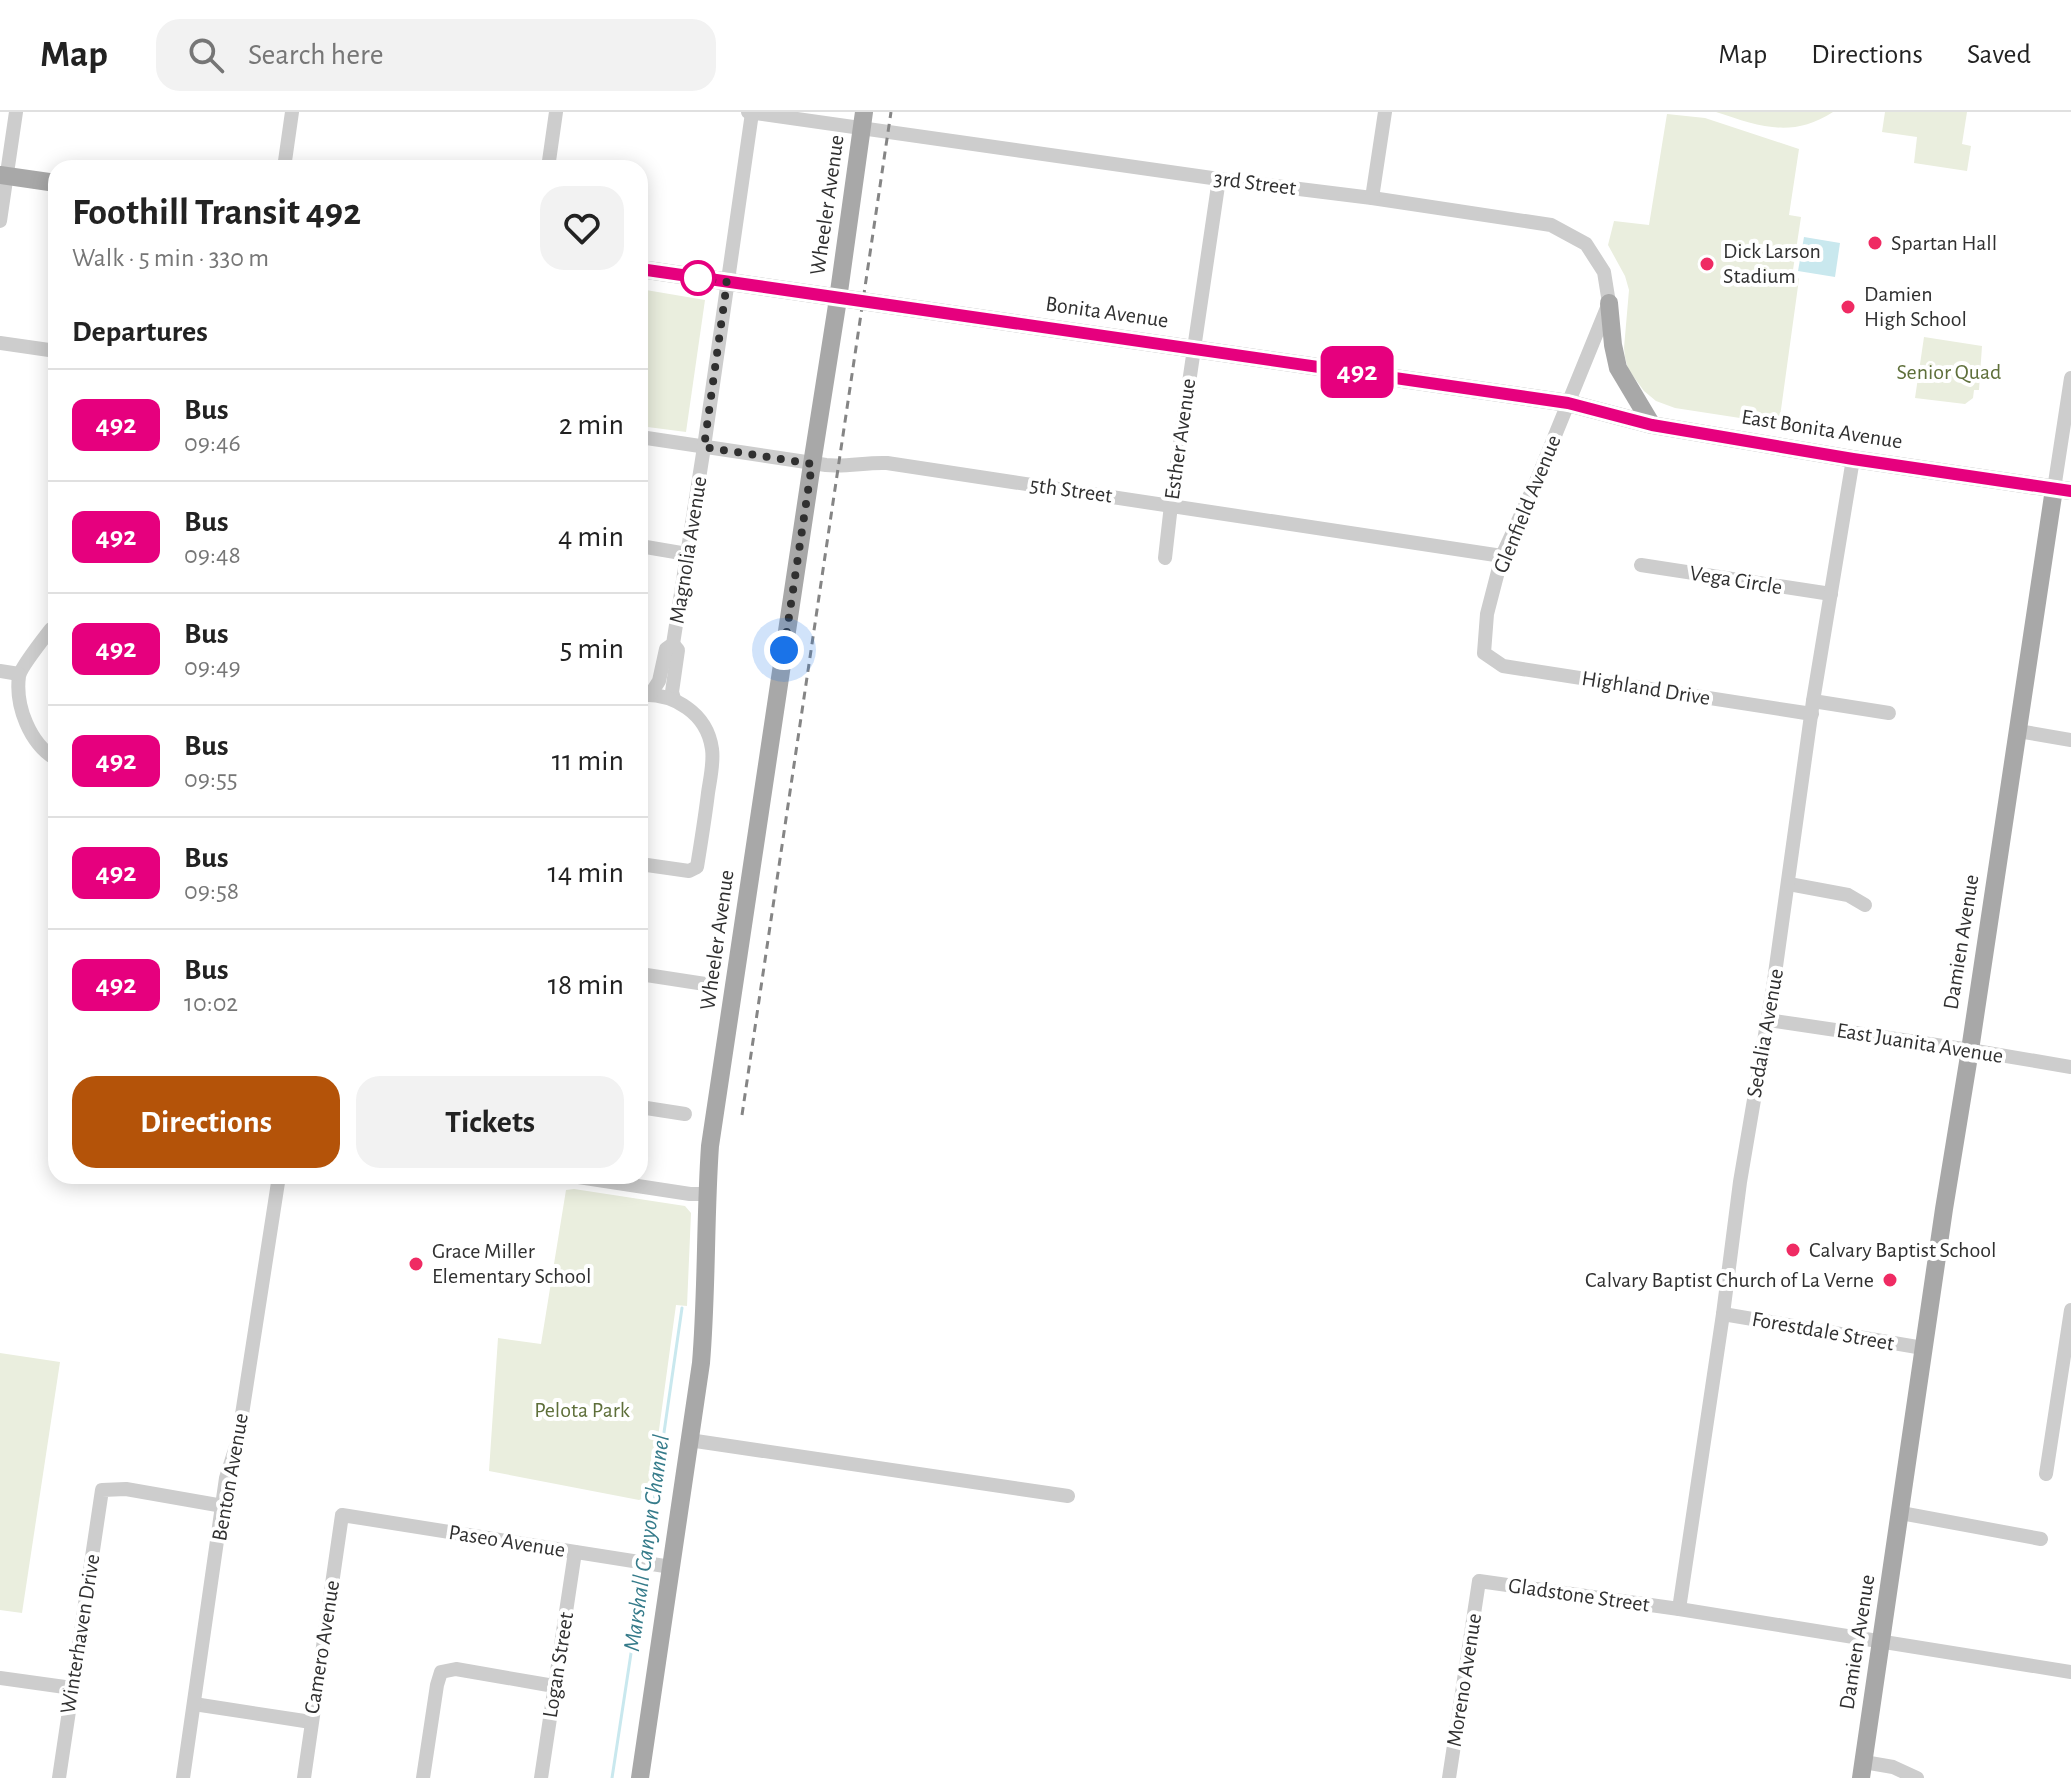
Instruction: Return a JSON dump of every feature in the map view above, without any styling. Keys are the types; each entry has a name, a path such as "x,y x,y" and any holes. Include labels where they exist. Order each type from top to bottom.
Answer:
{"main road":[{"name":"Wheeler Avenue","path":"640,1778 701,1363 706,1304 710,1146 838,299 862,120"},
{"path":"4,176 48,182"},
{"name":"Bonita Avenue","path":"648,270 1568,403"},
{"path":"1609,303 1618,368 1652,425"},
{"name":"East Bonita Avenue","path":"1568,403 1652,425 2062,490"},
{"name":"Damien Avenue","path":"1862,1770 2018,731 2062,490"}],"street":[{"path":"0,221 4,176 16,112"},
{"path":"285,160 292,112"},
{"path":"549,160 556,112"},
{"name":"3rd Street","path":"750,112 862,120 1219,179 1551,225 1586,244 1604,272 1609,303"},
{"name":"Magnolia Avenue","path":"648,692 659,681 666,649 673,644 704,447 750,112"},
{"path":"1372,198 1385,112"},
{"name":"Esther Avenue","path":"1165,558 1219,179"},
{"path":"1568,403 1609,303"},
{"path":"0,343 48,350"},
{"name":"Damien Avenue","path":"2062,490 2071,378"},
{"name":"Glenfield Avenue","path":"1484,653 1487,614 1502,556 1568,403"},
{"name":"5th Street","path":"648,438 839,467 887,463 1502,556"},
{"name":"Sedalia Avenue","path":"1679,1609 1740,1182 1768,1020 1812,707 1853,459"},
{"path":"648,547 687,554"},
{"name":"Vega Circle","path":"1641,565 1831,594"},
{"path":"48,633 19,674 22,713 33,736 48,754"},
{"path":"673,644 678,650 672,692 674,699"},
{"name":"Highland Drive","path":"1484,653 1503,666 1812,707 1889,713"},
{"path":"0,671 19,674"},
{"path":"648,695 674,699 689,708 705,727 712,749 697,867 689,871 648,865"},
{"path":"2018,731 2071,740"},
{"path":"1789,884 1848,895 1865,905"},
{"path":"648,975 705,984"},
{"name":"East Juanita Avenue","path":"1768,1020 2071,1067"},
{"path":"648,1108 685,1114"},
{"name":"Benton Avenue","path":"183,1778 226,1478 238,1440 278,1184"},
{"path":"624,1184 707,1194"},
{"path":"2046,1474 2071,1310"},
{"name":"Forestdale Street","path":"1723,1314 1923,1348"},
{"path":"689,1440 1068,1496"},
{"name":"Winterhaven Drive","path":"59,1778 102,1490 126,1489 223,1506"},
{"path":"1901,1513 2041,1539"},
{"name":"Paseo Avenue","path":"342,1515 671,1567"},
{"name":"Camero Avenue","path":"304,1778 342,1515"},
{"name":"Logan Street","path":"541,1778 575,1552"},
{"name":"Gladstone Street","path":"1479,1581 1679,1609 2071,1672"},
{"name":"Moreno Avenue","path":"1449,1778 1479,1581"},
{"path":"423,1778 441,1672 456,1669 554,1686"},
{"path":"0,1678 72,1688"},
{"path":"194,1704 311,1722"},
{"path":"1862,1770 1893,1767 1917,1778"}],"green space":[{"path":"1716,112 1833,112 1789,128 1747,122"},
{"path":"1885,112 1967,112 1962,144 1971,146 1967,171 1914,163 1917,137 1882,132"},
{"name":"Dick Larson Stadium","path":"1667,114 1705,118 1799,149 1789,215 1801,217 1793,270 1799,279 1779,424 1675,408 1656,401 1644,391 1628,369 1624,348 1629,290 1608,245 1614,221 1649,225"},
{"path":"648,290 705,300 686,432 648,427"},
{"name":"Senior Quad","path":"1924,337 1982,346 1979,390 1974,390 1973,398 1965,404 1915,398"},
{"name":"Pelota Park","path":"566,1190 685,1206 691,1213 687,1306 676,1305 650,1496 639,1500 489,1471 498,1338 541,1344"},
{"path":"0,1353 60,1362 22,1613 0,1610"}],"water":[{"path":"1804,237 1840,243 1835,277 1798,271"}],"waterway":[{"name":"Marshall Canyon Channel","path":"646,1557 682,1308"},
{"name":"Marshall Canyon Channel","path":"612,1778 644,1568"}],"railway":[{"path":"742,1115 891,112"}],"bus line":[{"name":"492","path":"648,270 1568,403 1652,425 2071,491"}],"place":[{"name":"Spartan Hall","path":"1875,243"},
{"name":"Dick Larson Stadium","path":"1707,264"},
{"name":"Damien High School","path":"1848,307"},
{"name":"Calvary Baptist School","path":"1793,1250"},
{"name":"Grace Miller Elementary School","path":"416,1264"},
{"name":"Calvary Baptist Church of La Verne","path":"1890,1280"}],"route":[{"path":"698,278 727,282 704,447 812,464 784,650"}]}
